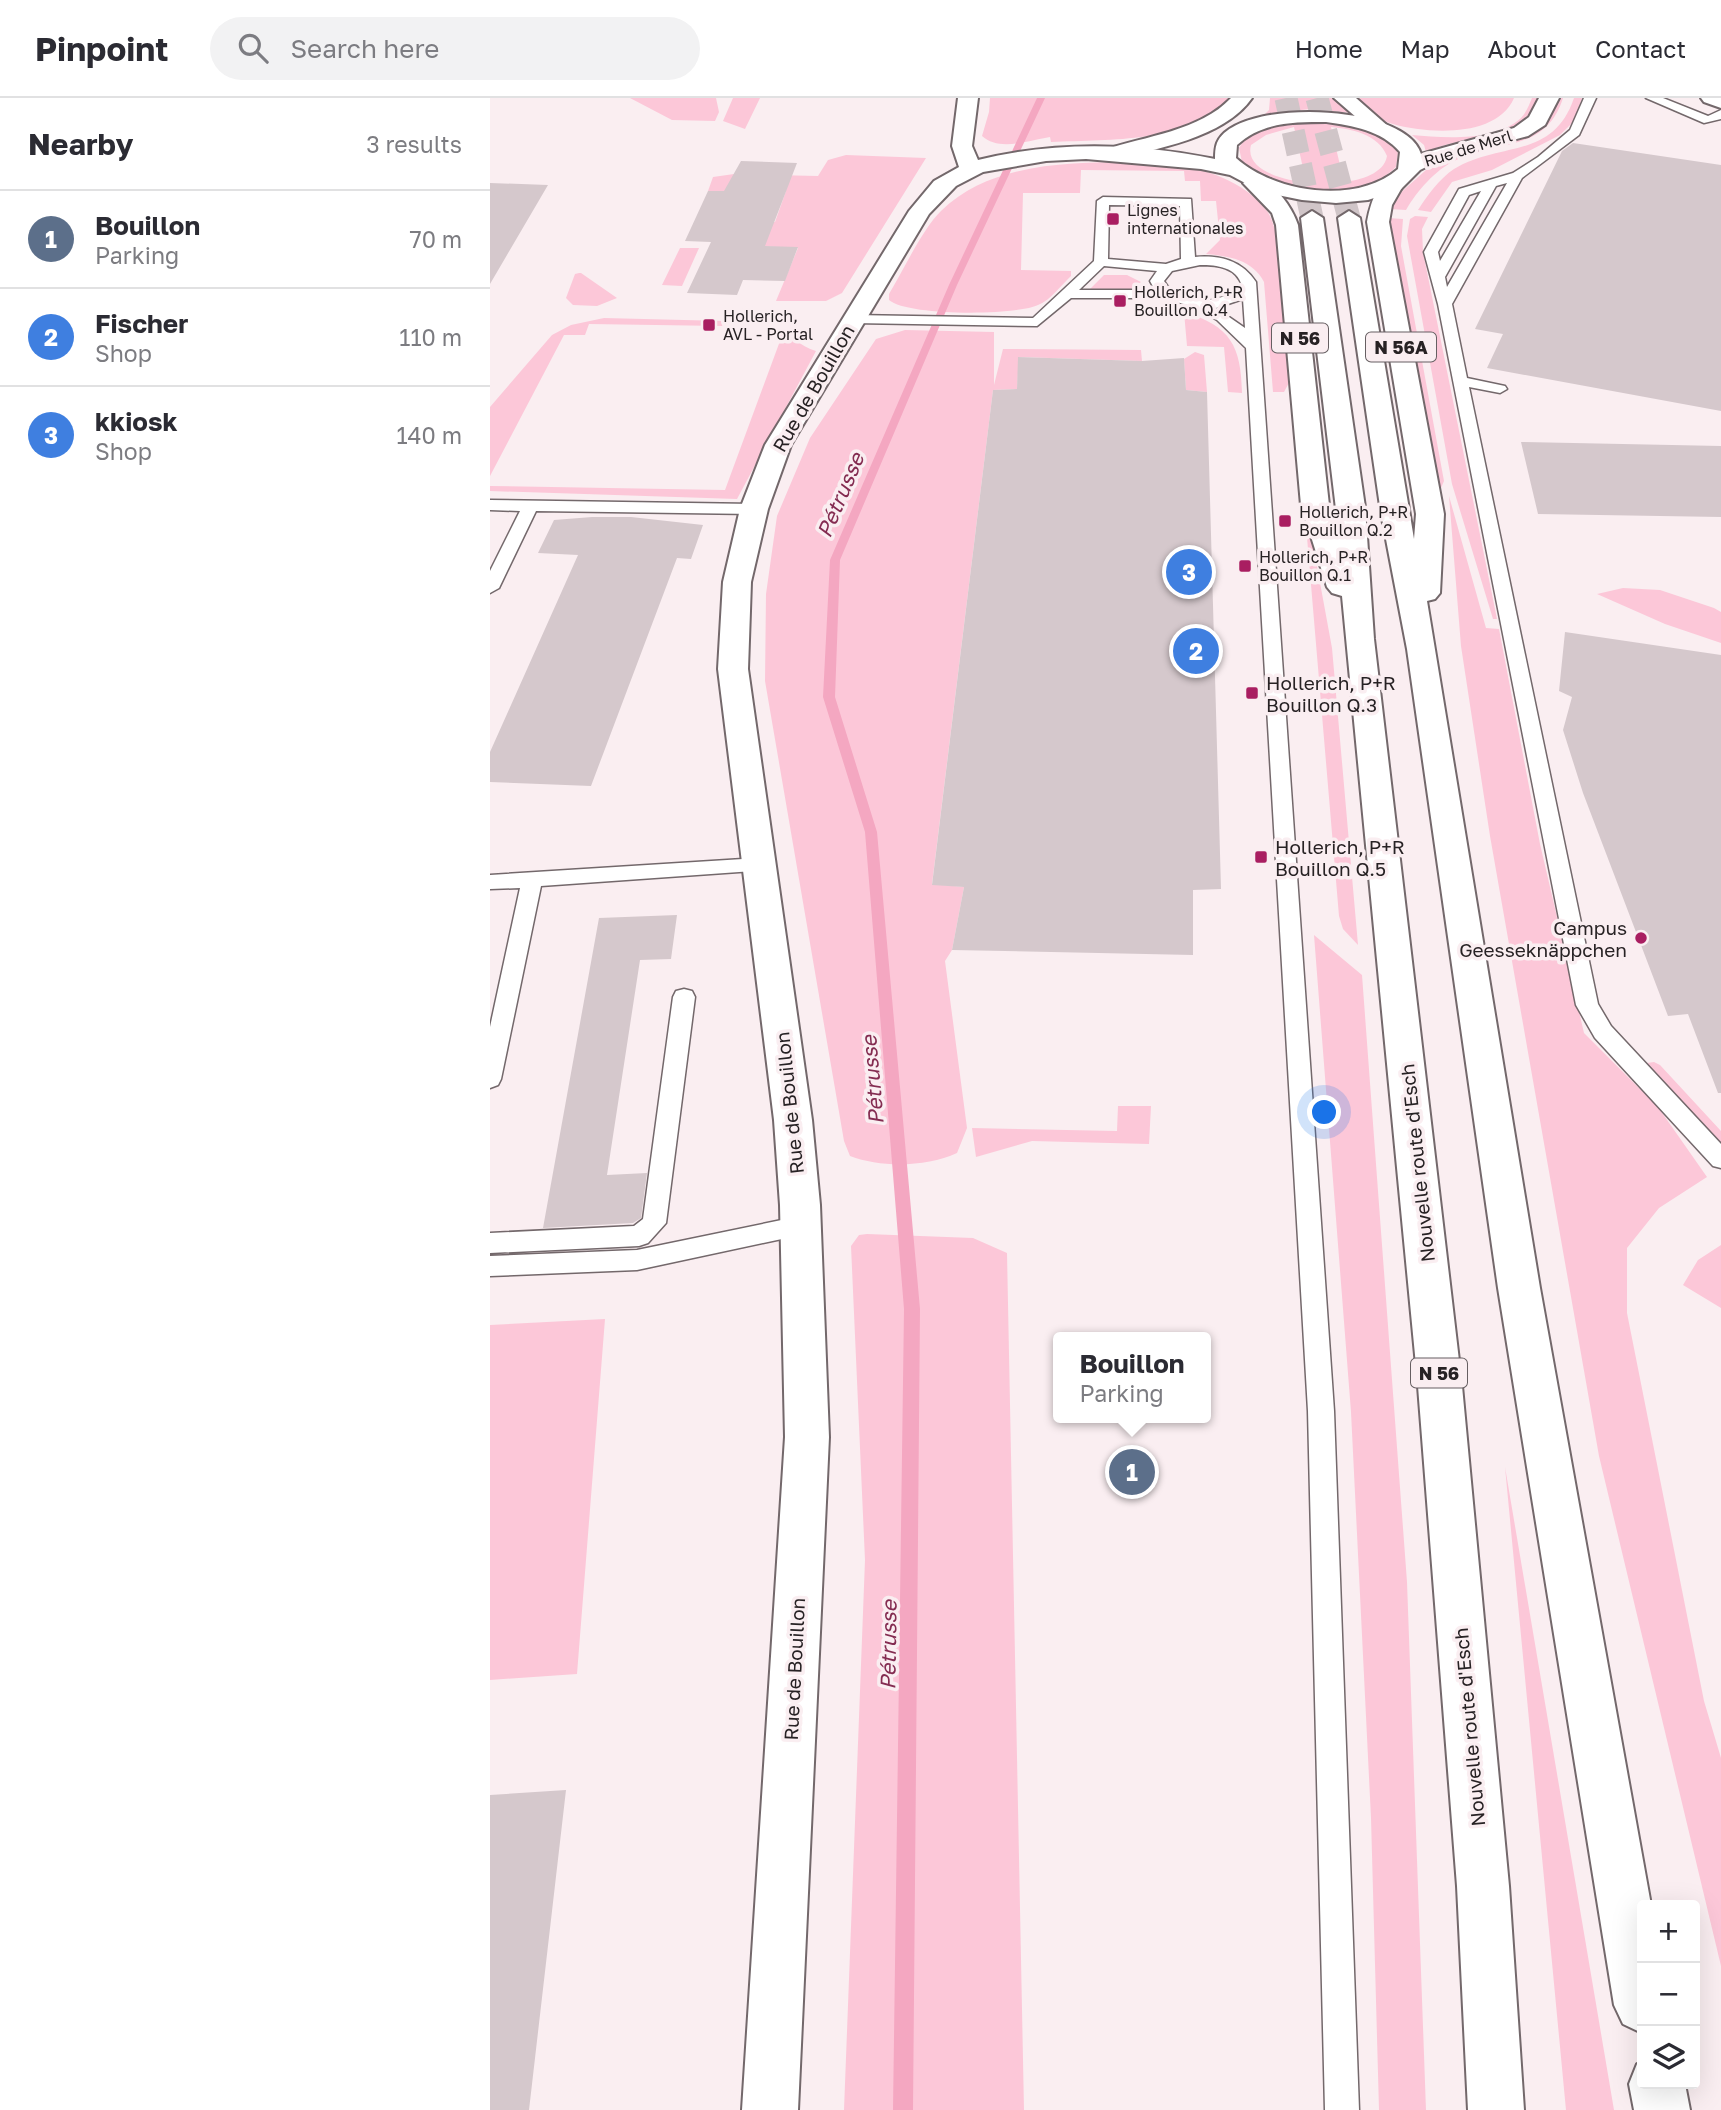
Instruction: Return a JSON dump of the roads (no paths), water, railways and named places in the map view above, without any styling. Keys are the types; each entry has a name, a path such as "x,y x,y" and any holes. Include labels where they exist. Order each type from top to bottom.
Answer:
{"main road":[{"path":"968,98 968,120 962,146 969,169"},
{"path":"1111,154 1198,128 1229,112 1242,98"},
{"path":"1255,124 1262,98"},
{"path":"1234,135 1224,151 1231,169 1254,184 1283,192 1317,196 1367,192 1393,184 1412,166 1411,151 1344,98"},
{"name":"Rue de Merl","path":"1412,166 1435,155 1521,132 1538,121 1549,98"},
{"path":"1711,98 1721,102"},
{"name":"Rue de Merl","path":"1255,124 1307,116 1345,118 1383,129 1428,133 1487,129 1502,123 1518,108"},
{"name":"Rue de Bouillon","path":"770,2110 807,1437 801,1226 793,1121 742,758 733,669 737,582 754,509 778,445 930,196 947,182 969,169 1047,156 1142,153 1234,135 1255,124"},
{"name":"Rue de Bouillon","path":"1142,153 1231,169"},
{"name":"N 56","path":"1254,184 1282,211 1287,225 1315,505 1359,639"},
{"name":"N 56A","path":"1393,184 1381,205 1378,222 1430,514 1422,649"},
{"name":"Nouvelle route d'Esch","path":"1312,218 1351,507 1359,639 1440,1386 1483,1886 1496,2110"},
{"path":"1349,218 1395,513 1422,649 1522,1301 1637,1976"},
{"path":"1658,2089 1662,2110"}],"lane":[{"path":"1590,98 1575,132 1542,160 1517,176 1464,192 1431,251 1445,304 1587,1005 1603,1032 1721,1159"},
{"path":"1652,98 1708,120 1721,114"},
{"path":"1445,304 1517,176"},
{"path":"853,319 1037,322 1101,262 1103,201 1186,202 1188,262"},
{"path":"1101,262 1167,268 1188,262 1216,262 1239,270 1249,282 1247,289 1277,699 1321,1411 1342,2110"},
{"path":"1165,294 1157,281 1167,268"},
{"path":"1196,304 1223,302 1242,295 1247,289"},
{"path":"1067,294 1165,294 1224,316 1239,327 1251,345"},
{"path":"1460,381 1500,389"},
{"path":"490,505 754,509"},
{"path":"490,588 530,506"},
{"path":"490,882 759,865"},
{"path":"490,1079 532,880"},
{"path":"490,1243 639,1236 654,1223 684,997"},
{"path":"490,1266 637,1260 801,1226"}],"waterway":[{"name":"Pétrusse","path":"903,2110 912,1309 871,832 829,697 835,560 953,285 1041,98"}],"tunnel":[{"path":"1286,98 1312,218"},
{"path":"1317,98 1349,218"}],"place":[{"name":"Lignes internationales","path":"1113,219"},
{"name":"Hollerich, P+R Bouillon Q.4","path":"1120,301"},
{"name":"Hollerich, AVL - Portal","path":"709,325"},
{"name":"Hollerich, P+R Bouillon Q.2","path":"1285,521"},
{"name":"Hollerich, P+R Bouillon Q.1","path":"1245,566"},
{"name":"kkiosk","path":"1189,572"},
{"name":"Fischer","path":"1196,651"},
{"name":"Hollerich, P+R Bouillon Q.3","path":"1252,693"},
{"name":"Hollerich, P+R Bouillon Q.5","path":"1261,857"},
{"name":"Campus Geesseknäppchen","path":"1641,938"},
{"name":"Bouillon","path":"1132,1472"}]}
